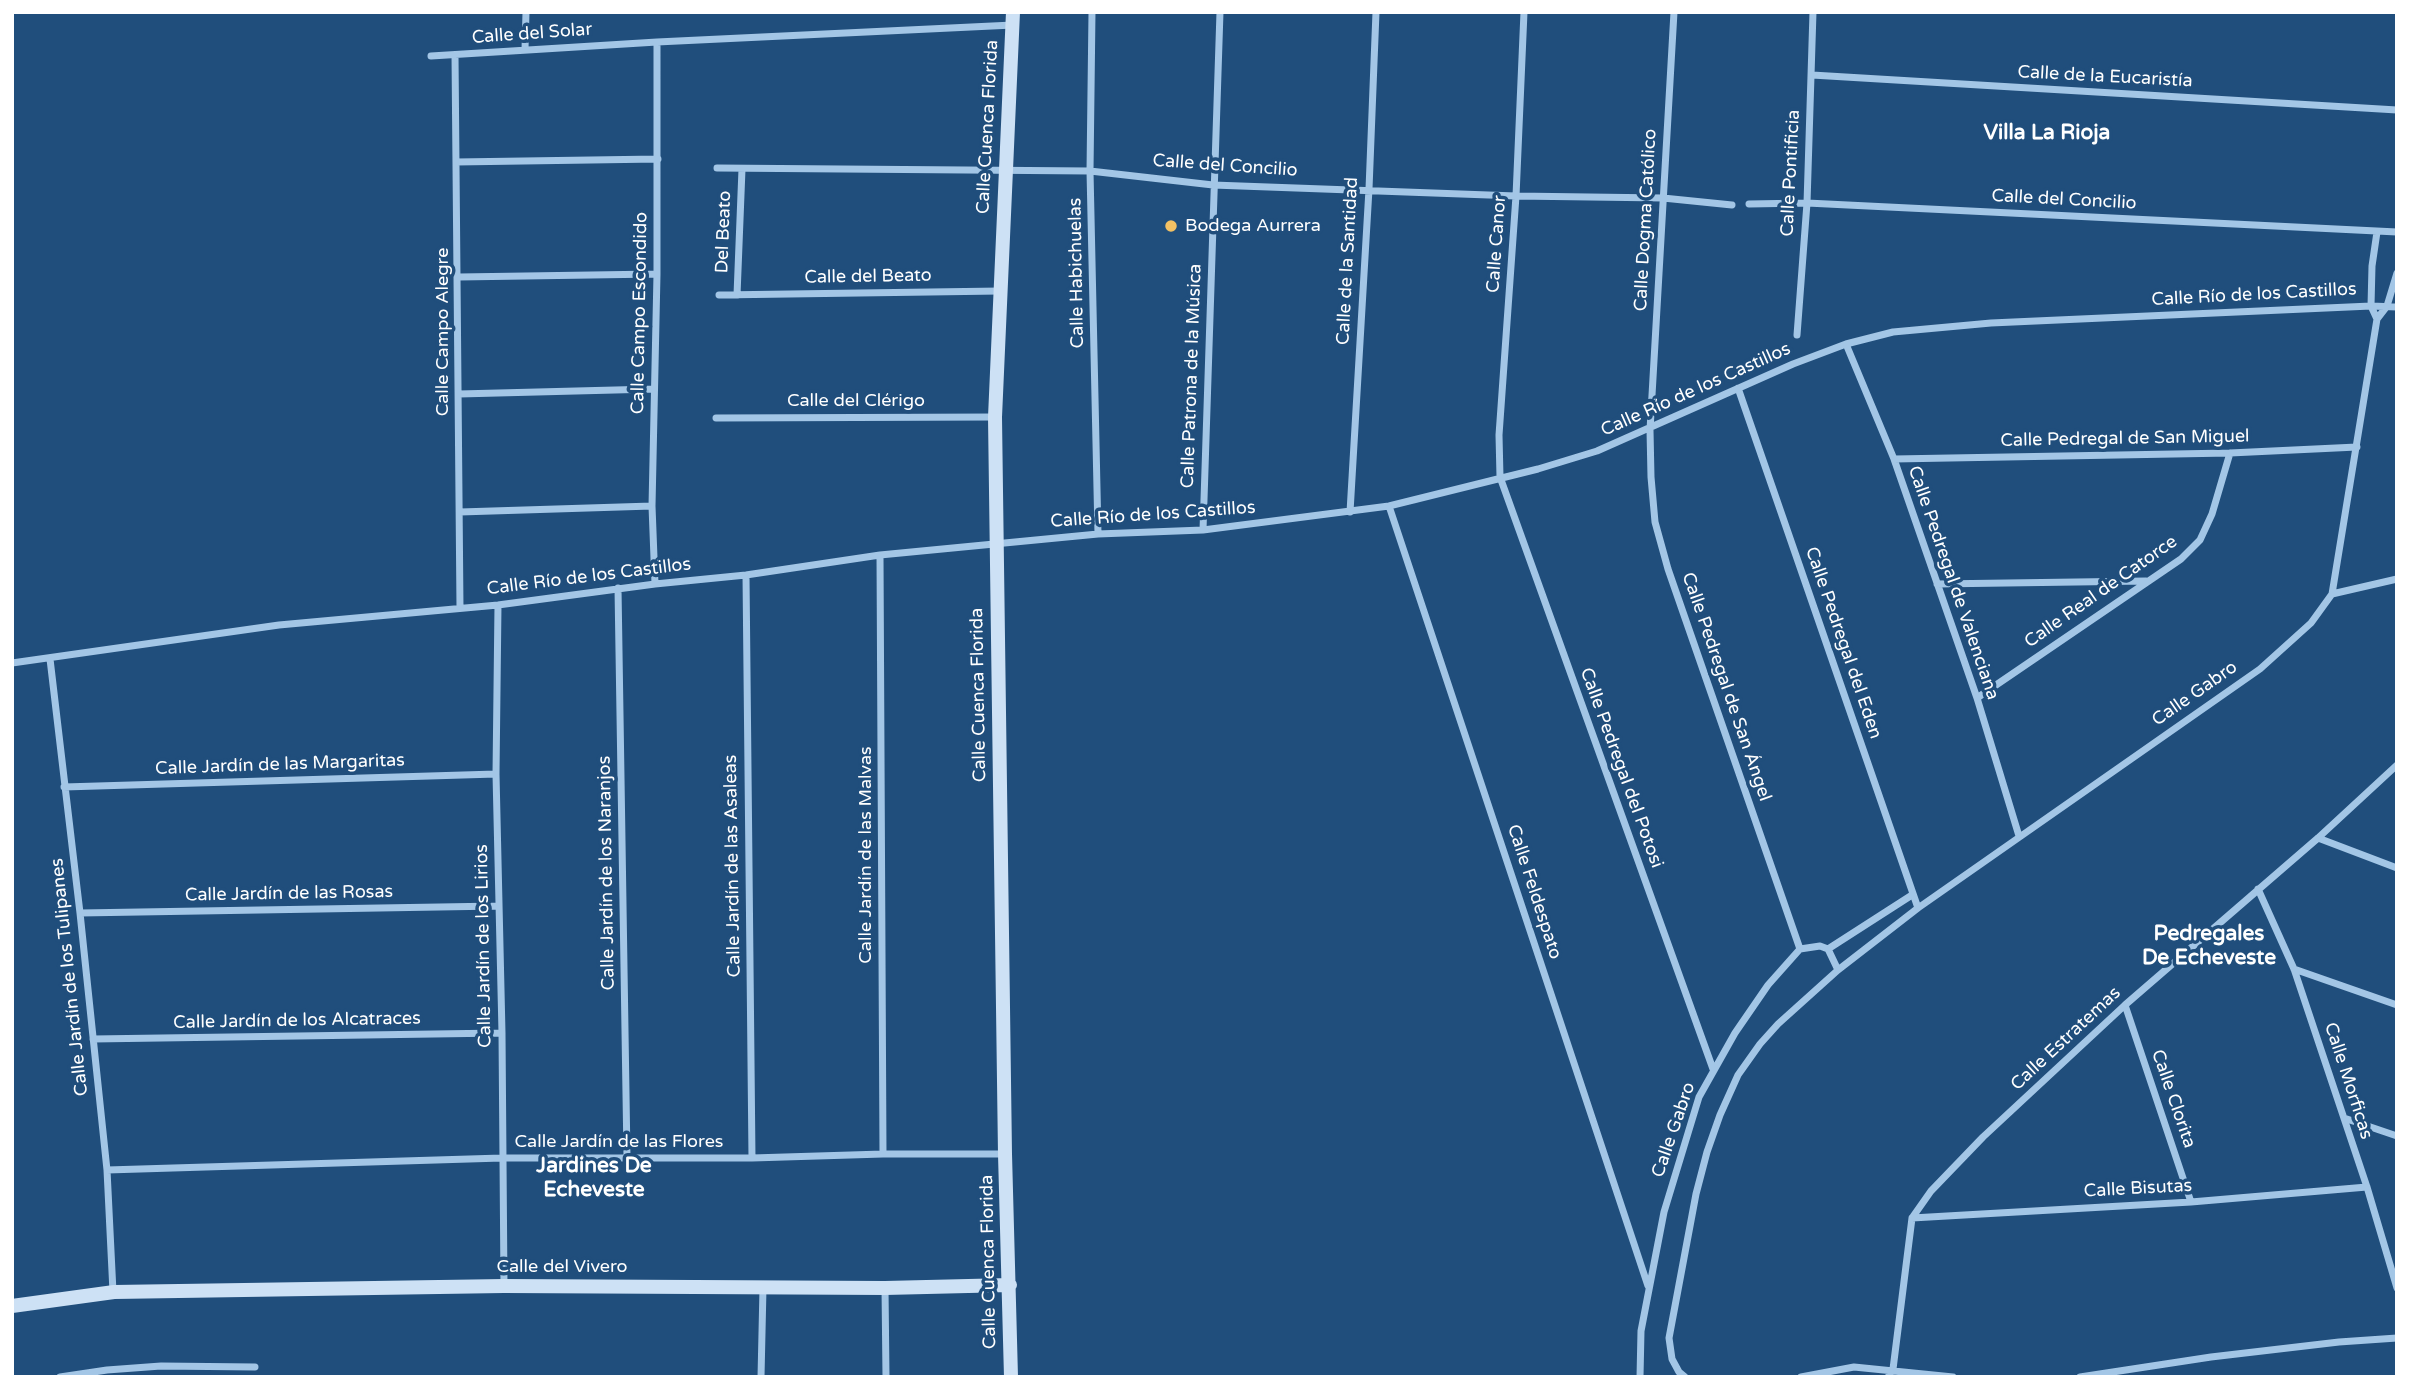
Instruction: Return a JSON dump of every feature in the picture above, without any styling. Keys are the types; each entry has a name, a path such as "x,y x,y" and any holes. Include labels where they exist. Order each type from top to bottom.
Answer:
{"street":[{"path":"526,12 526,49"},
{"name":"Calle Habichuelas","path":"1092,12 1090,171 1098,534"},
{"name":"Calle Patrona de la Música","path":"1203,530 1220,12"},
{"name":"Calle de la Santidad","path":"1350,512 1369,189 1376,12"},
{"name":"Calle Canor","path":"1500,477 1499,435 1516,196 1524,12"},
{"name":"Calle Dogma Católico","path":"1650,429 1674,12"},
{"name":"Calle Pontificia","path":"1797,335 1807,203 1813,12"},
{"name":"Calle del Solar","path":"431,56 1013,19"},
{"name":"Calle Cuenca Florida","path":"1011,1377 1005,1154 995,417 1013,19"},
{"name":"Calle Campo Escondido","path":"655,584 652,506 657,274 657,42"},
{"name":"Calle Campo Alegre","path":"456,55 460,608"},
{"name":"Calle de la Eucaristía","path":"1812,75 2397,110"},
{"path":"456,162 658,159"},
{"name":"Calle del Concilio","path":"717,168 1090,171 1213,185 1516,196 1663,198 1732,205"},
{"name":"Del Beato","path":"737,295 742,169"},
{"name":"Calle del Concilio","path":"1749,204 1807,203 2397,232"},
{"path":"2377,232 2372,266 2371,306 2377,319 2387,306 2397,273"},
{"path":"459,277 657,274"},
{"name":"Calle del Beato","path":"719,295 1000,291"},
{"name":"Calle Río de los Castillos","path":"12,663 267,626 498,605 618,588 746,575 880,555 1098,534 1203,530 1389,506 1597,451 1738,388 1846,344 1893,332 1937,326 2397,307"},
{"name":"Calle Gabro","path":"1685,1377 1672,1359 1668,1338 1696,1194 1720,1115 1738,1075 1760,1044 1779,1024 1838,970 1918,908 2260,669 2311,623 2332,594 2377,319"},
{"name":"Calle Pedregal de Valenciana","path":"1846,344 1894,459 1977,698 2019,836"},
{"name":"Calle Pedregal del Eden","path":"1738,388 1918,908"},
{"path":"459,394 654,389"},
{"name":"Calle del Clérigo","path":"716,418 995,417"},
{"name":"Calle Pedregal de San Ángel","path":"1650,429 1655,522 1668,569 1800,949"},
{"name":"Calle Pedregal de San Miguel","path":"1894,459 2230,453 2357,447"},
{"name":"Calle Real de Catorce","path":"1977,698 2181,559 2200,540 2212,514 2230,453"},
{"name":"Calle Pedregal del Potosi","path":"1500,477 1713,1069"},
{"path":"460,512 652,506"},
{"name":"Calle Feldespato","path":"1389,506 1649,1287"},
{"name":"Calle Jardín de las Malvas","path":"880,555 883,1154"},
{"name":"Calle Jardín de las Asaleas","path":"746,575 752,1158"},
{"path":"2332,594 2397,579"},
{"path":"1937,584 2146,581"},
{"name":"Calle Jardín de los Naranjos","path":"618,588 627,1157"},
{"name":"Calle Jardín de los Lirios","path":"498,605 496,774 504,1286"},
{"name":"Calle Jardín de los Tulipanes","path":"50,659 107,1170 114,1292"},
{"name":"Calle Estratemas","path":"1891,1373 1912,1217 1931,1191 1955,1164 2125,1005 2318,838 2397,765"},
{"name":"Calle Jardín de las Margaritas","path":"64,787 496,774"},
{"path":"2318,838 2397,868"},
{"name":"Calle Morficas","path":"2258,889 2294,969 2367,1187 2397,1288"},
{"path":"1800,949 1812,945 1828,949 1912,895"},
{"name":"Calle Jardín de las Rosas","path":"80,913 499,906"},
{"name":"Calle Gabro","path":"1640,1377 1641,1331 1664,1212 1699,1097 1713,1069 1768,985 1800,949"},
{"path":"1828,949 1838,970"},
{"path":"2294,969 2397,1005"},
{"name":"Calle Clorita","path":"2125,1005 2191,1202"},
{"name":"Calle Jardín de los Alcatraces","path":"93,1040 502,1033"},
{"path":"2344,1118 2397,1136"},
{"name":"Calle Jardín de las Flores","path":"107,1170 502,1158 1005,1154"},
{"name":"Calle Bisutas","path":"1912,1217 2191,1202 2367,1187"},
{"name":"Calle del Vivero","path":"12,1306 114,1292 504,1286 1010,1285"},
{"path":"761,1377 763,1287"},
{"path":"885,1287 886,1377"},
{"path":"2080,1377 2211,1357 2397,1338"},
{"path":"60,1377 161,1366 255,1367"},
{"path":"230,1377 231,1367"},
{"path":"1801,1377 1854,1367 1891,1373 1953,1377"}],"place":[{"name":"Bodega Aurrera","path":"1171,226"}],"district":[{"name":"Villa La Rioja","path":"2047,133"},
{"name":"Pedregales De Echeveste","path":"2209,946"},
{"name":"Jardines De Echeveste","path":"594,1178"}]}
